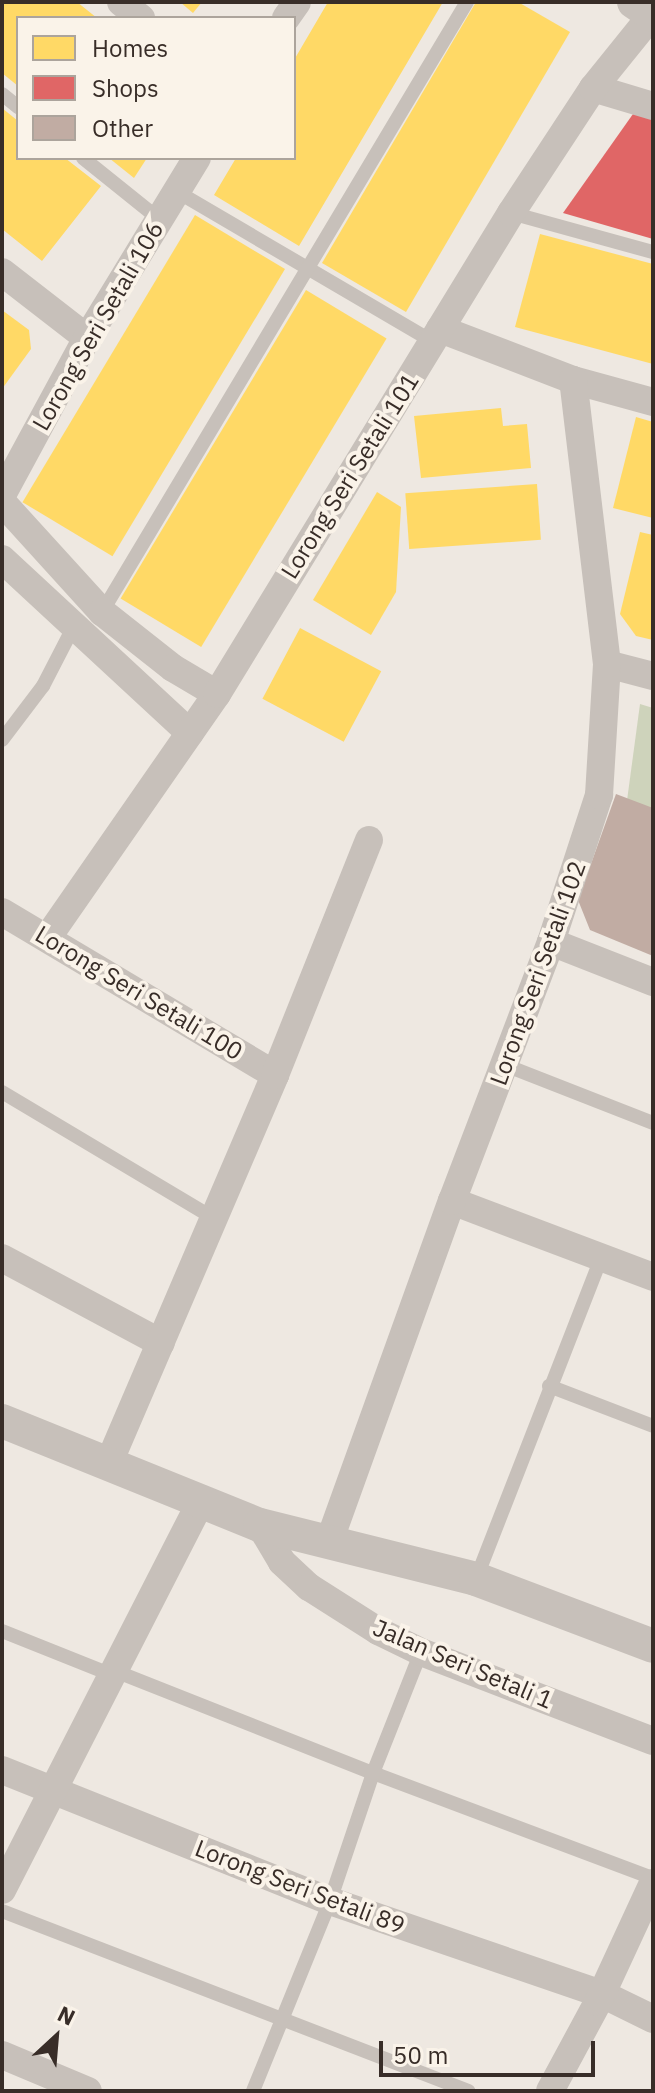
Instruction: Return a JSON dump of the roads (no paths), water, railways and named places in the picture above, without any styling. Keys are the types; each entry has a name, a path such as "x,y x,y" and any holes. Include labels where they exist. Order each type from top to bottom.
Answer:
{"street":[{"path":"121,2 138,16"},
{"name":"Lorong Seri Setali 101","path":"48,937 217,694 511,213 646,11"},
{"path":"593,88 653,106"},
{"name":"Lorong Seri Setali 106","path":"2,495 87,338 196,160"},
{"path":"2,272 87,338"},
{"path":"437,335 573,380 653,402"},
{"name":"Lorong Seri Setali 102","path":"329,1542 452,1201 551,942 599,795 607,664 573,380"},
{"path":"2,502 102,612 173,668 217,694"},
{"path":"2,559 190,733"},
{"path":"607,664 653,676"},
{"path":"108,1465 275,1075 369,840"},
{"name":"Lorong Seri Setali 100","path":"2,912 275,1075"},
{"path":"551,942 653,982"},
{"path":"452,1201 653,1277"},
{"path":"2,1258 161,1343"},
{"path":"2,1421 260,1525 476,1579 653,1646"},
{"path":"2,1890 200,1503"},
{"name":"Jalan Seri Setali 1","path":"260,1525 282,1562 309,1587 378,1631 421,1652 653,1741"},
{"name":"Lorong Seri Setali 89","path":"2,1770 330,1901 602,1994 653,2019"},
{"path":"550,2091 602,1994 653,1880"},
{"path":"2,2055 50,2084 88,2091"}],"lane":[{"path":"102,612 467,2"},
{"path":"85,160 160,220"},
{"path":"176,191 306,267 437,335"},
{"path":"511,213 653,252"},
{"path":"2,740 43,686 74,626"},
{"path":"505,1065 653,1123"},
{"path":"2,1092 212,1217"},
{"path":"476,1579 601,1258"},
{"path":"549,1386 653,1426"},
{"path":"2,1631 653,1880"},
{"path":"253,2091 330,1901 373,1773 421,1652"},
{"path":"2,1911 468,2091"}]}
